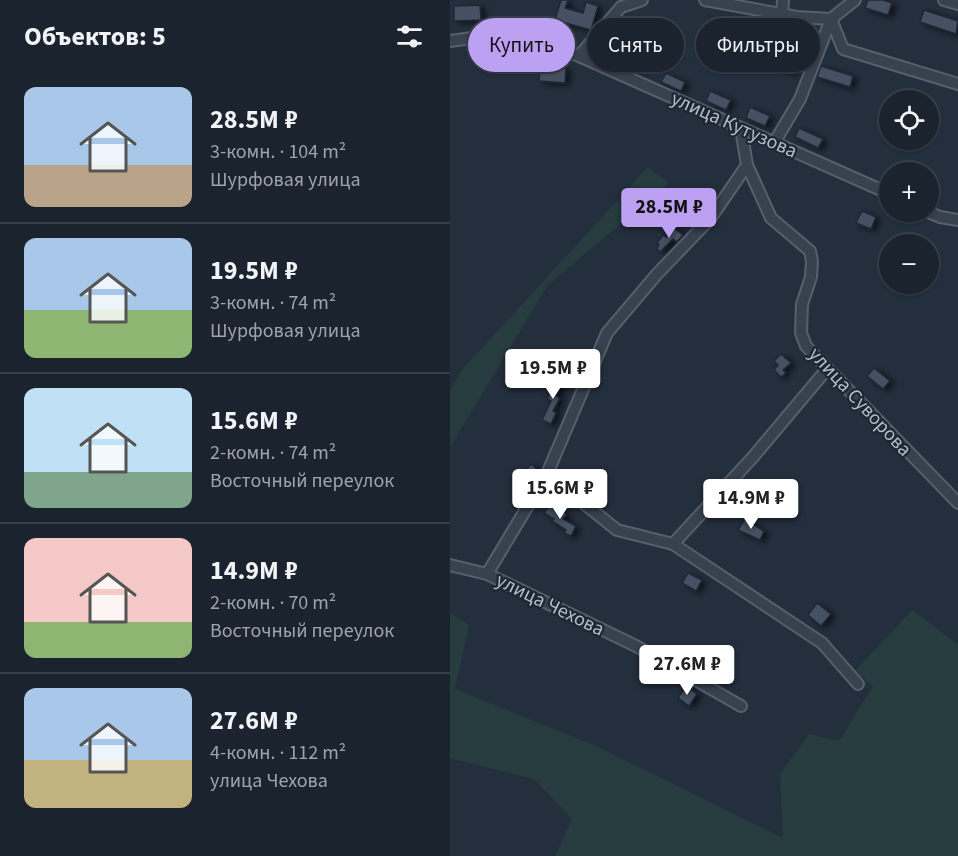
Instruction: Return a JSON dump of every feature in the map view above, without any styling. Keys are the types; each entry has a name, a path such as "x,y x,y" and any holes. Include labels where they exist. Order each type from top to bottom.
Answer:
{"street":[{"path":"579,56 619,3 642,0"},
{"path":"705,0 782,14 831,19"},
{"path":"782,14 783,0"},
{"path":"774,143 800,99 831,19 855,0"},
{"path":"944,0 958,4"},
{"path":"831,19 843,49 958,84"},
{"name":"улица Кутузова","path":"450,41 500,34 530,36 879,189"},
{"name":"улица Суворова","path":"741,129 747,165 771,218 810,251 811,277 802,304 801,333 806,346 958,503"},
{"path":"487,574 547,474 607,333 657,274 710,219 747,165"},
{"path":"939,217 958,220"},
{"path":"673,544 753,457 827,369"},
{"path":"547,474 617,530 673,544 822,643 858,684"},
{"name":"улица Чехова","path":"450,565 487,574 636,646 741,706"}],"green space":[{"path":"648,167 669,183 548,285 450,447 450,391 461,371"},
{"path":"912,610 958,644 958,856 555,856 572,819 534,779 450,758 450,613 469,625 455,689 596,746 783,838 780,774 809,734 839,741 873,686 855,671"}],"building":[{"path":"561,0 568,0 565,8 583,13 586,2 598,6 594,18 587,18 587,29 575,26 575,18 556,18"},
{"path":"868,0 883,0 892,3 888,15 865,8"},
{"path":"480,5 481,18 454,21 454,6"},
{"path":"924,10 958,21 956,34 920,22"},
{"path":"821,66 853,76 850,87 817,77"},
{"path":"540,72 566,72 565,83 539,81"},
{"path":"666,73 685,82 681,91 661,82"},
{"path":"710,91 731,100 726,110 706,101"},
{"path":"750,107 770,116 765,126 746,118"},
{"path":"799,128 823,139 818,148 795,137"},
{"path":"862,211 876,217 871,229 856,223"},
{"path":"674,228 683,235 677,242 673,239 660,252 657,249 659,245 657,243 663,235 666,237"},
{"path":"781,354 791,363 783,370 786,373 781,377 774,370 778,365 774,361"},
{"path":"874,368 890,381 883,389 867,376"},
{"path":"557,376 565,377 556,396 560,398 553,411 556,413 551,424 542,420 551,401 547,399"},
{"path":"531,464 536,468 526,486 515,479 520,472 523,474"},
{"path":"550,505 567,514 563,519 576,526 571,536 564,533 566,530 544,513"},
{"path":"745,519 764,531 760,540 738,530"},
{"path":"688,573 702,580 696,591 682,583"},
{"path":"817,603 831,614 821,626 808,615"},
{"path":"686,686 697,694 689,706 678,698"}]}
